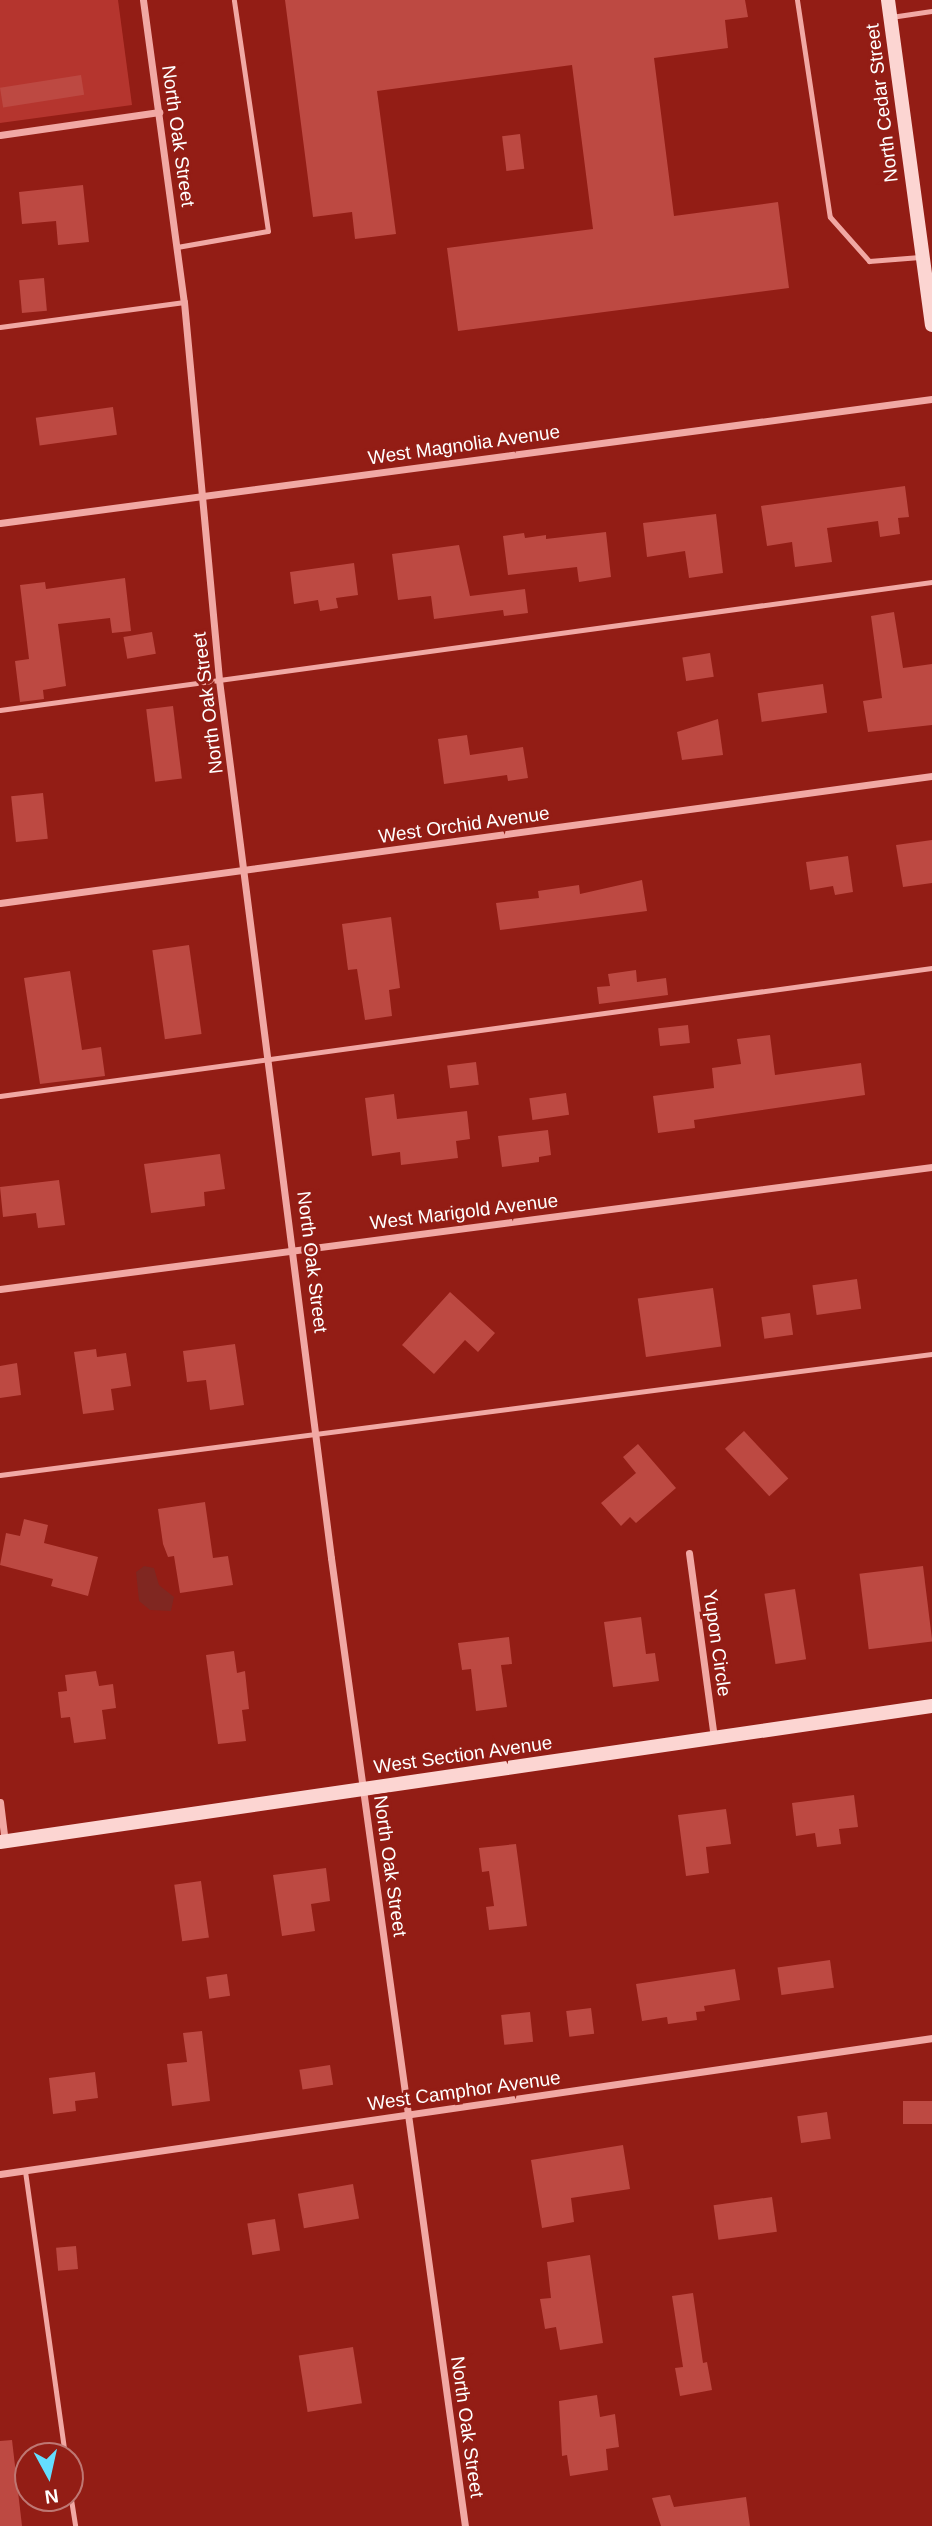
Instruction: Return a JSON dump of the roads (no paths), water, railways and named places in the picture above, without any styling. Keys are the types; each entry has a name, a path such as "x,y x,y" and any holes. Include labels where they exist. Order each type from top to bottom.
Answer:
{"street":[{"name":"North Oak Street","path":"143,0 184,302 219,680 363,1789 465,2526"},
{"name":"North Cedar Street","path":"888,0 922,257 929,280 932,325"},
{"path":"0,135 159,112"},
{"name":"West Magnolia Avenue","path":"0,523 932,398"},
{"name":"West Orchid Avenue","path":"0,903 932,776"},
{"name":"West Marigold Avenue","path":"0,1289 932,1167"},
{"name":"Yupon Circle","path":"689,1553 714,1738"},
{"name":"West Section Avenue","path":"2,1841 932,1706"},
{"path":"0,1802 2,1841"},
{"name":"West Camphor Avenue","path":"0,2174 932,2038"}],"lane":[{"path":"177,247 268,231 234,0"},
{"path":"797,0 830,217 869,261 922,257"},
{"path":"891,17 932,11"},
{"path":"0,327 184,302"},
{"path":"0,710 932,582"},
{"path":"0,1096 932,968"},
{"path":"0,1475 932,1354"},
{"path":"25,2171 63,2442"}]}
